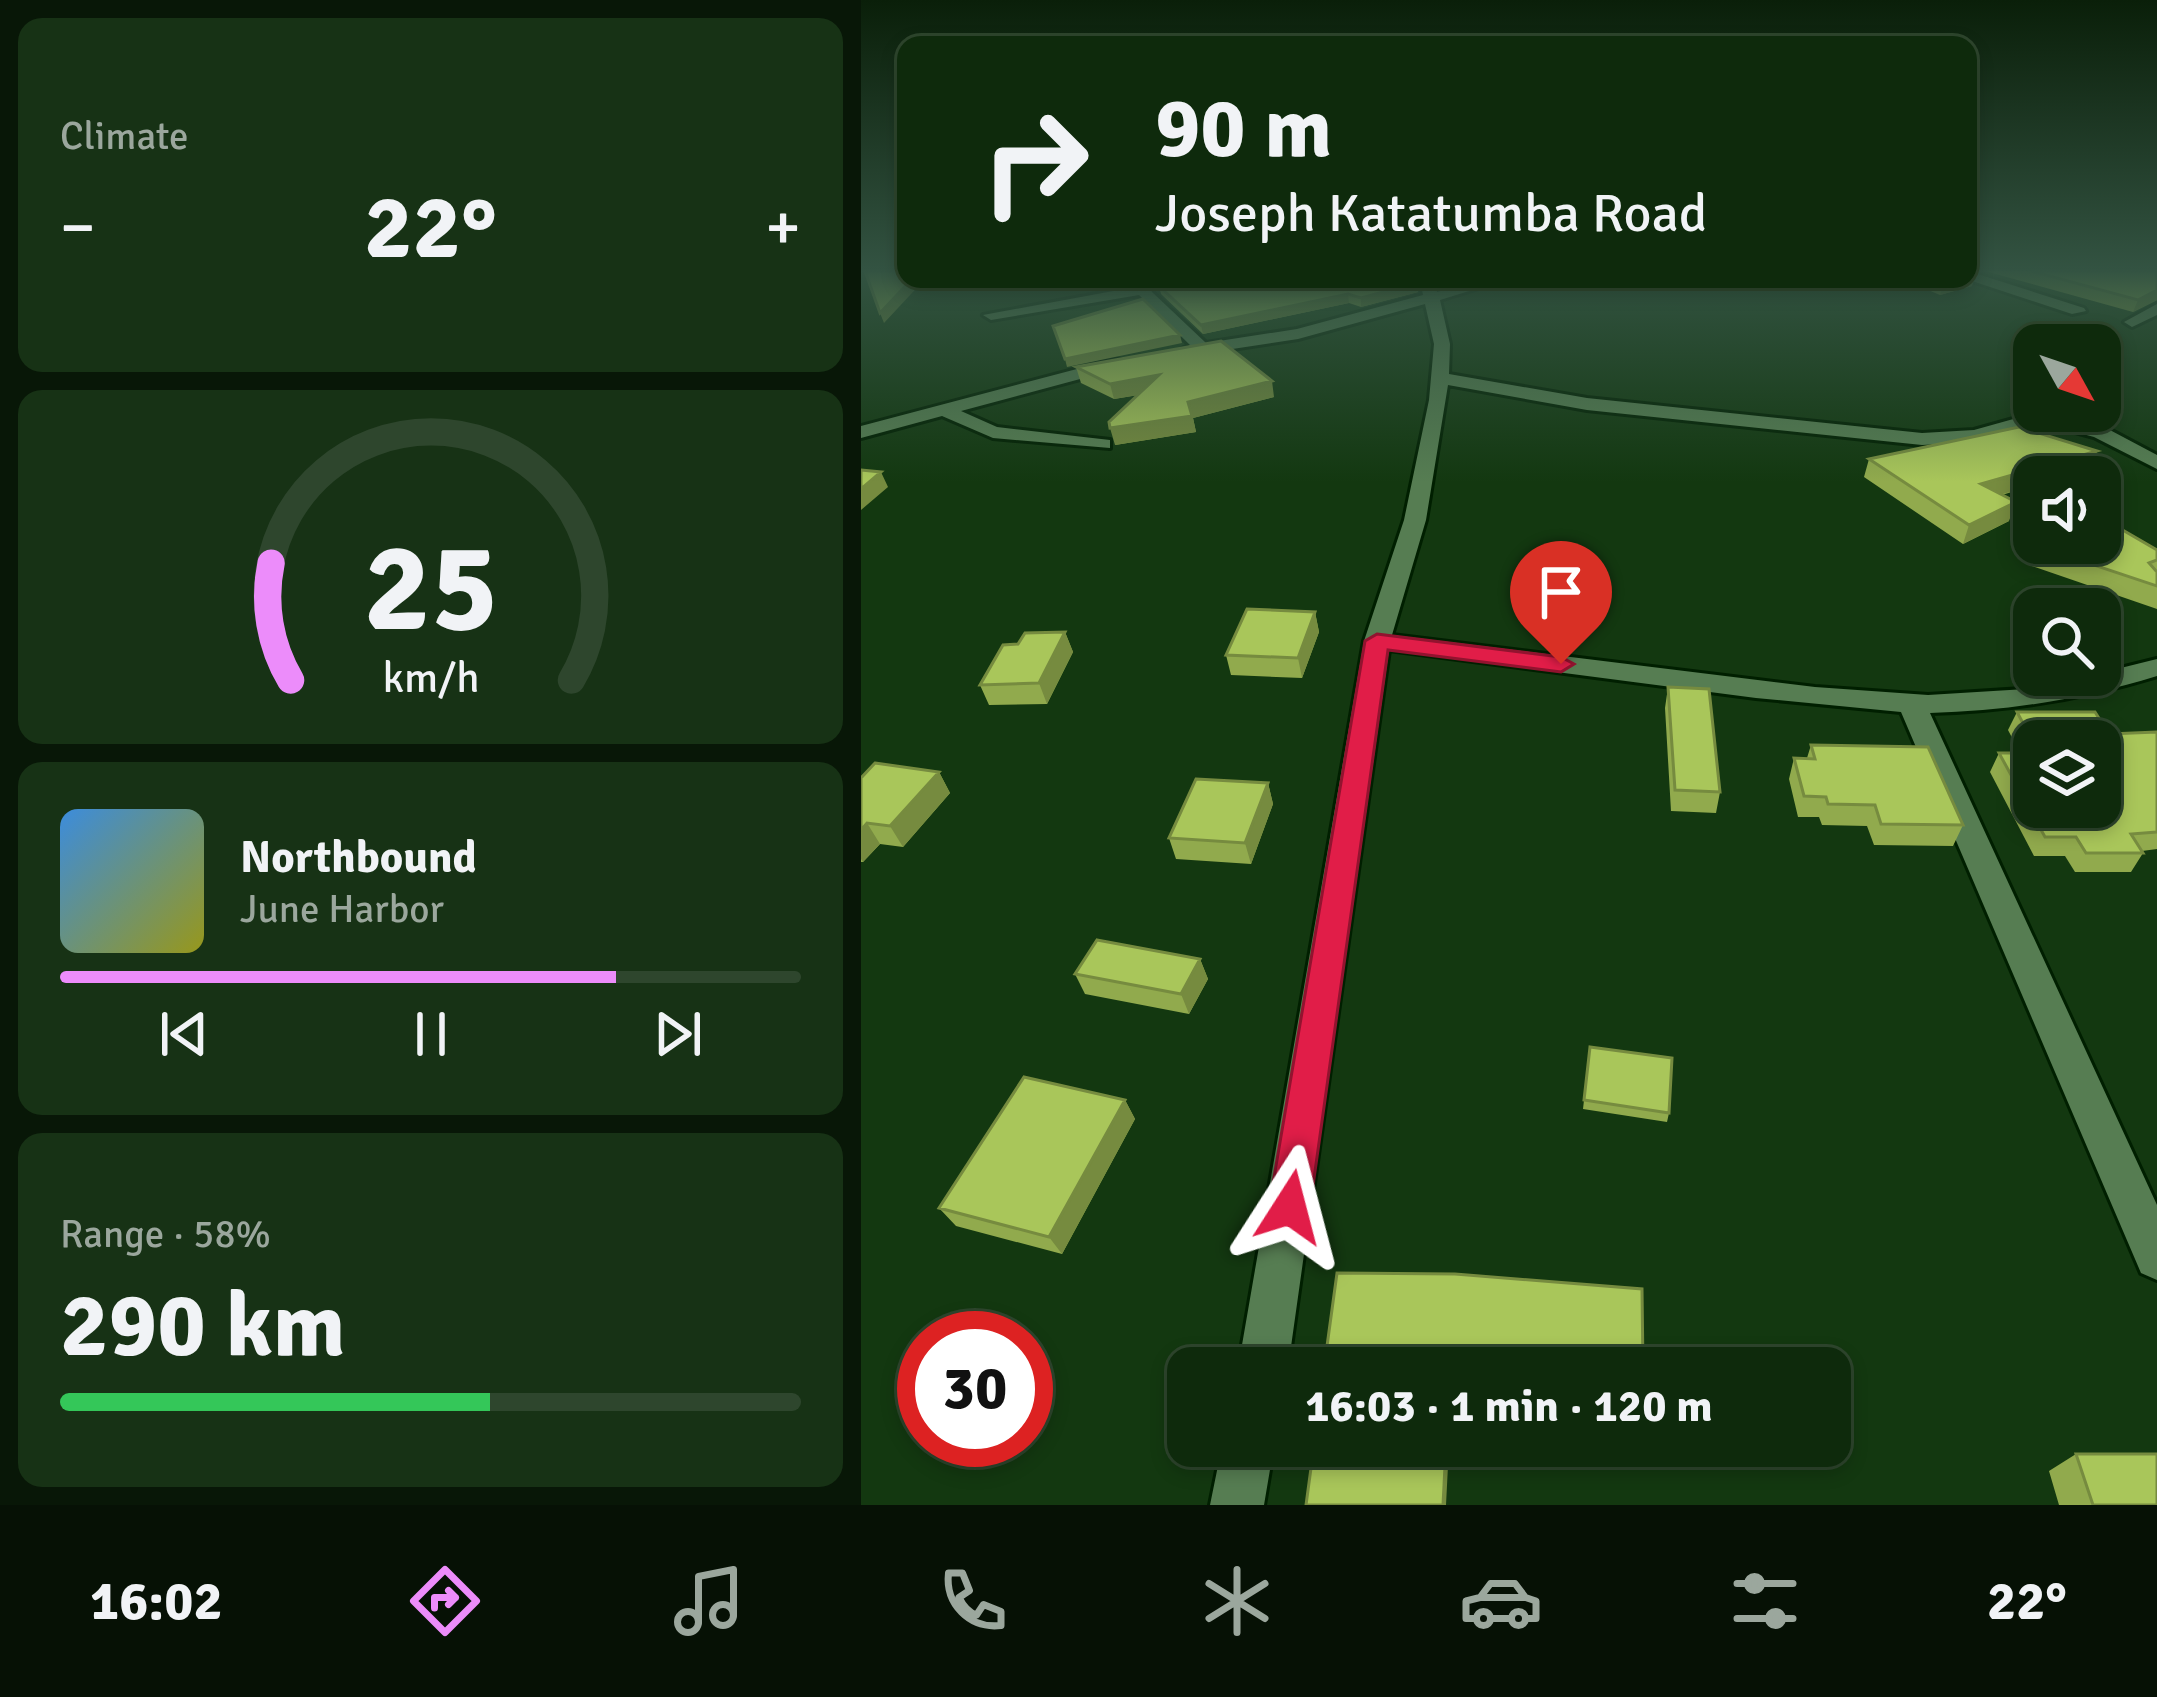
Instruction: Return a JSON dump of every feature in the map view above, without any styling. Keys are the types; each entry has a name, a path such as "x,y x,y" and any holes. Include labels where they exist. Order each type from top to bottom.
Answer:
{"street":[{"path":"1196,341 1202,348"},
{"path":"1161,356 1248,341"},
{"path":"1265,1347 1377,641 1415,520 1440,379 1441,341"},
{"path":"861,432 1141,359"},
{"path":"1440,379 1587,404 1922,440 1975,436 2042,417 2061,419 2101,433 2157,463"},
{"path":"941,410 993,432 1103,444"},
{"path":"1377,641 1913,706 2004,704 2120,680 2157,667"},
{"path":"1913,706 2157,1257"},
{"path":"1237,1505 1244,1467"}],"building":[{"path":"1059,341 1150,341 1065,359"},
{"path":"1221,341 1272,381 1188,402 1192,416 1110,428 1109,422 1159,375 1110,384 1076,367"},
{"path":"2013,428 2097,451 2079,456 2013,456 2013,475 1981,484 2013,503 1969,525 1869,459"},
{"path":"861,470 881,472 861,489"},
{"path":"2121,529 2157,550 2157,560 2149,563 2157,572 2157,586 2091,564 2121,564"},
{"path":"1247,609 1315,612 1298,658 1226,655"},
{"path":"1065,632 1039,683 980,685 1003,645 1018,644 1025,633"},
{"path":"1668,687 1709,689 1720,792 1675,790"},
{"path":"2017,712 2095,712 2100,720 2021,720"},
{"path":"2157,732 2157,832 2131,834 2143,853 2086,853 2076,837 2045,837 2040,828 2121,828 2121,734"},
{"path":"1811,745 1928,747 1963,825 1881,824 1875,805 1828,804 1826,797 1804,796 1794,758 1815,759"},
{"path":"1999,753 2013,753 2013,779"},
{"path":"875,763 939,772 890,826 867,823 861,830 861,778"},
{"path":"1196,779 1268,783 1245,843 1169,838"},
{"path":"1097,940 1200,959 1181,994 1075,974"},
{"path":"1590,1047 1672,1058 1669,1113 1584,1100"},
{"path":"1024,1077 1125,1100 1049,1237 939,1208"},
{"path":"1337,1273 1455,1274 1642,1289 1643,1347 1327,1347"},
{"path":"2076,1454 2157,1454 2157,1505 2093,1505"},
{"path":"1311,1467 1445,1467 1443,1505 1306,1505"}],"route":[{"path":"1290,1207 1377,641 1561,664"}]}
